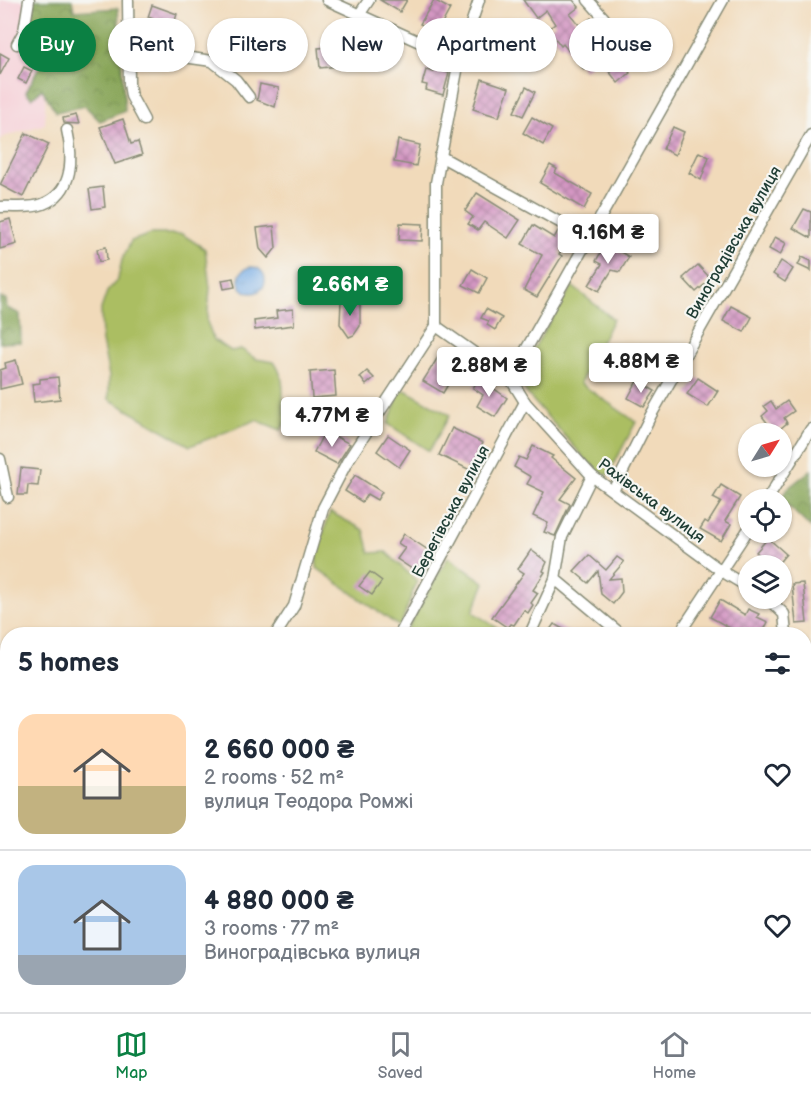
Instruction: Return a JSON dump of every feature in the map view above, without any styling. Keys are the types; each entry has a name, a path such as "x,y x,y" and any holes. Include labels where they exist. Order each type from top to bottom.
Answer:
{"street":[{"path":"17,44 24,31 29,0"},
{"path":"128,0 128,18"},
{"path":"327,0 416,41"},
{"path":"359,15 369,0"},
{"path":"473,18 479,0"},
{"path":"588,0 603,18"},
{"path":"510,378 723,0"},
{"path":"195,59 212,61 236,80 249,97"},
{"path":"129,72 131,96 144,120"},
{"path":"280,627 294,606 322,508 347,462 436,326 436,183 457,72"},
{"path":"0,207 43,204 58,194 72,166 73,156 67,130"},
{"name":"Виноградівська вулиця","path":"613,491 651,415 811,135"},
{"path":"440,156 590,239"},
{"name":"Рахівська вулиця","path":"436,326 510,378 525,402 591,476 738,581"},
{"name":"Берегівська вулиця","path":"406,627 525,402"},
{"path":"774,489 811,429"},
{"path":"0,459 8,497"},
{"path":"533,627 555,579 562,537 591,476"},
{"path":"684,627 723,572 740,543"},
{"path":"555,579 613,627"},
{"path":"779,609 784,614 785,627"}],"shaded area":[{"path":"0,0 46,0 46,18 18,18 18,72 45,72 45,124 3,137 0,142"}],"green space":[{"path":"34,0 72,0 74,11 118,8 119,18 108,18 108,72 122,72 125,111 100,121 85,106 56,112 42,89 32,98 26,92 36,72 96,72 96,18 30,18"},
{"path":"151,234 182,234 205,249 210,288 207,322 214,340 231,351 241,349 256,359 274,362 283,385 283,405 288,419 281,430 256,420 190,446 109,399 109,376 102,341 101,309 107,292 118,279 122,260 131,241"},
{"path":"572,286 613,319 580,383 636,422 608,475 597,472 529,396 516,377"},
{"path":"0,298 6,299 7,308 20,314 21,342 0,343"},
{"path":"405,390 450,415 429,451 388,424 399,394"},
{"path":"811,470 811,528 792,510 792,489 787,489"},
{"path":"330,512 364,530 370,553 386,552 417,581 400,627 317,568 316,555"},
{"path":"448,557 485,583 473,612 496,627 408,627"}],"water":[{"path":"252,267 261,271 265,280 261,289 252,293 243,289 239,280 243,271"}],"building":[{"path":"380,0 407,0 400,12"},
{"path":"434,0 450,9 445,18 424,18"},
{"path":"523,0 573,0 579,7 570,14 573,18 569,18 569,51 557,41 557,18 551,18 546,10 536,18"},
{"path":"152,5 177,14 176,18 148,17"},
{"path":"0,53 9,58 0,75"},
{"path":"22,72 32,72 26,83 18,79"},
{"path":"425,72 449,73 443,95 426,90 427,85 422,84"},
{"path":"610,72 629,72 630,73 618,83"},
{"path":"482,79 509,88 499,117 473,109"},
{"path":"260,84 279,88 275,107 257,100"},
{"path":"526,87 535,92 523,116 514,112"},
{"path":"76,115 79,124 64,123 63,118"},
{"path":"532,117 552,129 543,145 523,133"},
{"path":"123,119 131,144 138,142 142,155 115,164 100,127"},
{"path":"673,127 684,132 675,155 663,149"},
{"path":"26,133 49,144 23,197 0,185"},
{"path":"398,140 420,145 416,166 394,162"},
{"path":"699,152 709,157 701,180 689,173"},
{"path":"550,165 557,169 555,173 592,194 584,209 540,183"},
{"path":"103,187 105,207 92,209 89,189"},
{"path":"477,193 520,220 508,238 484,222 478,230 468,224 473,217 465,211"},
{"path":"804,209 811,212 811,238 793,228"},
{"path":"10,219 17,244 0,249 0,222"},
{"path":"400,223 423,224 422,241 399,240"},
{"path":"533,225 554,238 558,231 569,238 559,254 562,256 537,297 524,290 542,255 522,244"},
{"path":"274,226 276,248 268,258 260,249 257,228"},
{"path":"775,237 786,243 780,255 769,249"},
{"path":"606,243 629,257 620,272 612,270 599,291 589,285 602,264 596,261"},
{"path":"106,247 107,260 99,262 97,249"},
{"path":"802,257 811,261 811,271 798,265"},
{"path":"781,261 793,269 785,282 773,274"},
{"path":"698,265 711,279 696,292 683,278"},
{"path":"472,269 487,278 479,293 463,285"},
{"path":"233,278 235,287 224,289 222,280"},
{"path":"341,301 360,301 360,326 354,335 349,337 340,324"},
{"path":"731,306 752,317 744,332 723,321"},
{"path":"293,309 294,325 255,330 254,321 277,318 276,311"},
{"path":"486,309 502,318 495,330 487,325 489,321 481,318"},
{"path":"440,354 459,366 443,393 423,381"},
{"path":"16,360 22,384 0,389 0,370 6,368 5,363"},
{"path":"334,370 336,396 312,398 310,372"},
{"path":"367,371 374,378 366,385 360,377"},
{"path":"58,377 60,399 34,402 32,384 40,383 40,379"},
{"path":"479,378 507,398 495,417 477,406 483,395 473,388"},
{"path":"698,378 718,391 708,407 687,394"},
{"path":"637,381 655,391 644,407 628,398"},
{"path":"771,401 776,409 787,401 794,411 784,418 787,423 767,423 762,416 768,411 764,406"},
{"path":"452,428 483,443 470,470 439,455"},
{"path":"325,431 350,444 337,464 314,452"},
{"path":"388,435 410,450 399,467 377,451"},
{"path":"533,446 553,456 551,458 576,478 560,499 570,504 555,536 544,532 548,523 533,516 544,492 527,484 531,477 514,467 519,457 526,460"},
{"path":"21,468 40,470 38,486 28,485 27,495 18,495"},
{"path":"355,475 382,492 377,500 367,494 362,502 345,491"},
{"path":"721,485 738,496 738,500 725,521 731,524 721,541 700,529 705,521 708,523 721,502 713,498"},
{"path":"404,534 428,550 418,573 397,559 405,548 398,543"},
{"path":"764,543 774,543 786,554 759,555 756,552"},
{"path":"531,550 547,562 543,571 545,572 533,590 538,593 531,603 533,605 528,613 524,610 514,625 507,627 492,617 524,573 518,569"},
{"path":"589,555 606,570 617,557 624,562 609,579 621,578 622,592 613,604 601,594 598,571 588,583 574,571"},
{"path":"370,572 382,581 372,595 359,586"},
{"path":"803,583 807,623 796,624 792,584"},
{"path":"720,600 745,615 748,609 759,614 757,617 768,622 766,627 728,627 710,617"}]}
